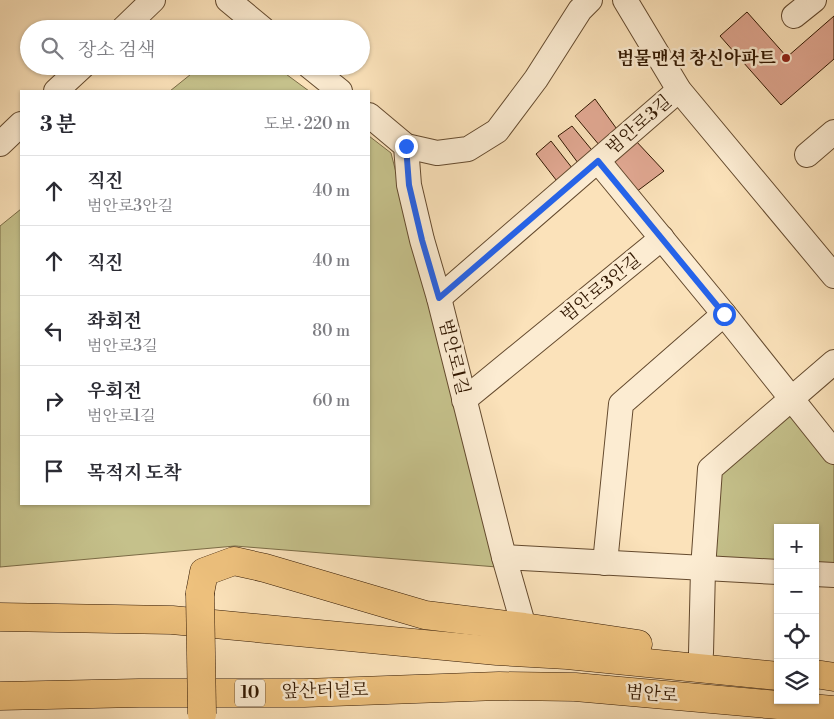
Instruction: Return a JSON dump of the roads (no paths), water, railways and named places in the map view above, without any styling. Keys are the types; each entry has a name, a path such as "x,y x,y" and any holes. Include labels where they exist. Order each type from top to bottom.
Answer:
{"highway":[{"path":"203,716 200,593 204,572 234,561 265,568 425,615 524,627 701,653 774,666"},
{"name":"범안로","path":"0,616 172,620 774,676"},
{"path":"819,675 834,677"},
{"path":"819,680 834,682"},
{"name":"범안로","path":"500,686 575,687 834,710"},
{"name":"앞산터널로","path":"0,696 139,693 304,693 500,686"},
{"path":"814,719 834,718"}],"street":[{"path":"132,20 153,0"},
{"path":"228,0 252,20"},
{"path":"370,116 406,146 437,153 468,149 497,131 536,79 580,10 590,0"},
{"name":"범안로3길","path":"625,0 679,90 834,276"},
{"path":"794,16 814,0"},
{"path":"57,90 73,75"},
{"path":"320,75 339,90"},
{"name":"범안로3길","path":"439,298 679,90"},
{"path":"0,144 20,125"},
{"path":"807,155 834,132"},
{"name":"범안로1길","path":"406,146 409,185 422,240 439,298 504,557"},
{"path":"598,161 834,452"},
{"name":"범안로3안길","path":"464,400 662,238"},
{"path":"604,563 620,404 724,314"},
{"path":"701,653 703,569 710,470 834,362"},
{"path":"524,627 504,557 774,572"},
{"path":"819,574 834,575"}],"place":[{"name":"범물맨션 창신아파트","path":"786,58"}]}
